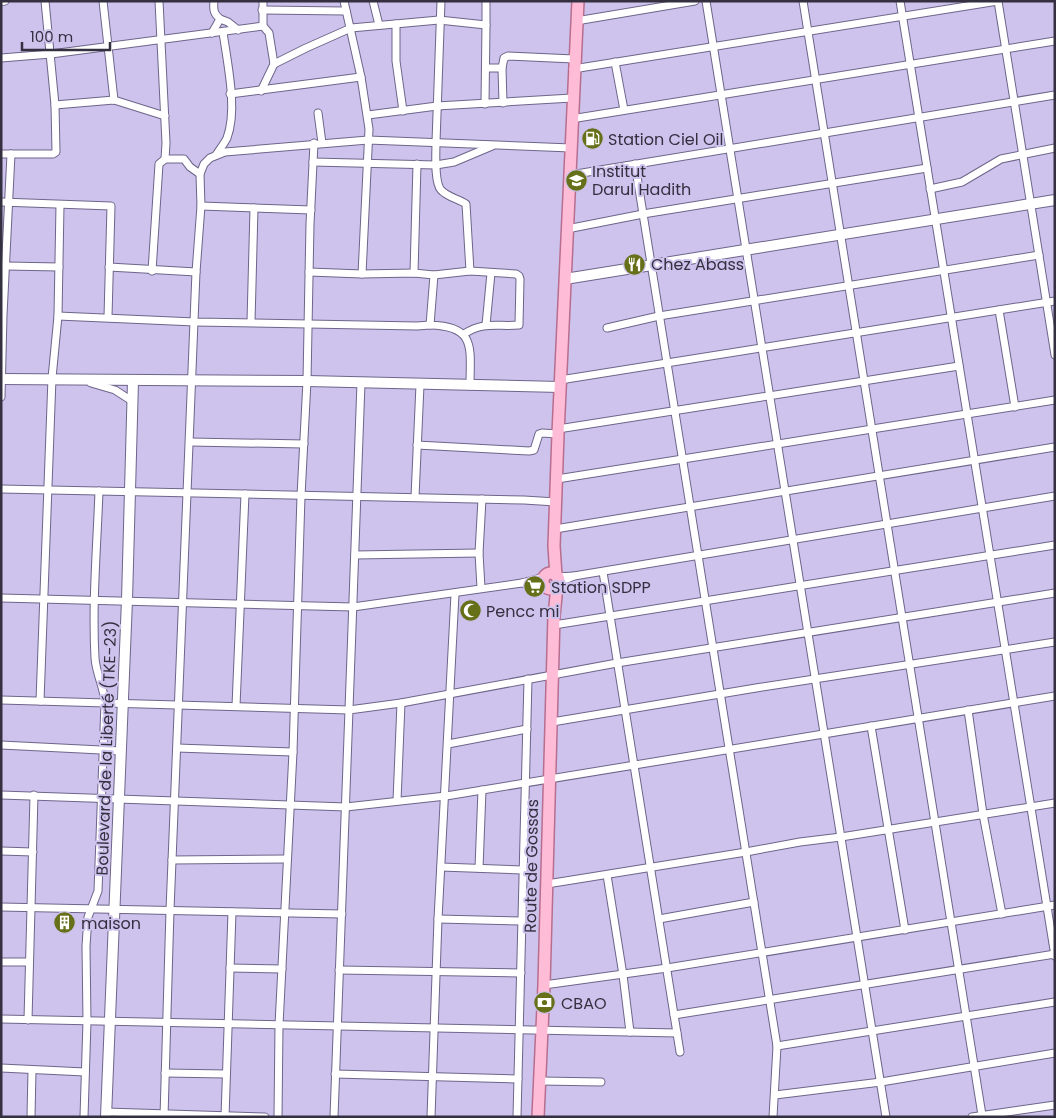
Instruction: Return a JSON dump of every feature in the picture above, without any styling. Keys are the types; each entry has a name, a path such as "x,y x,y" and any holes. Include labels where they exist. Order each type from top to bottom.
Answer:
{"main road":[{"name":"Route de Gossas","path":"538,1117 541,1082 552,722 554,620 551,581 555,529 571,119 578,1"}],"street":[{"path":"1,154 53,154 56,152 55,105 46,1"},
{"path":"103,1 114,100"},
{"path":"159,1 165,116 165,159"},
{"path":"214,1 213,8 215,14 238,30"},
{"path":"261,91 274,64 269,33 263,26 263,1"},
{"path":"344,1 368,115 368,163 362,274"},
{"path":"373,1 379,26"},
{"path":"441,1 436,165 439,186 442,192 466,204 470,272"},
{"path":"485,104 486,1"},
{"path":"576,20 695,1"},
{"path":"706,1 886,1117"},
{"path":"803,1 982,1115"},
{"path":"674,1015 959,968 1055,955 900,1"},
{"path":"503,103 502,68 504,58 508,56 574,64 615,62 998,1 1021,154 1055,355"},
{"path":"262,10 346,11"},
{"path":"212,33 220,19"},
{"path":"274,64 351,28 439,20 486,25"},
{"path":"396,24 396,68 403,111"},
{"path":"1,58 51,54 263,26"},
{"path":"215,156 228,136 231,114 223,32"},
{"path":"571,119 1055,41"},
{"path":"615,62 624,110"},
{"path":"486,68 502,68"},
{"path":"230,94 360,77"},
{"path":"570,175 1055,95"},
{"path":"368,115 437,106 572,98"},
{"path":"55,105 114,100 165,116"},
{"path":"278,1117 284,913 293,752 301,496 307,382 310,210 313,162 318,143 318,113"},
{"path":"164,1115 172,860 196,272 201,206 200,174 204,164 210,158 225,152 368,140 571,148"},
{"path":"313,162 436,165 454,162 494,145"},
{"path":"930,189 962,182 995,162 1021,154 1055,148"},
{"path":"1,397 2,315 6,266 5,202 11,154"},
{"path":"152,271 159,164 165,159 184,159 190,168 200,174"},
{"path":"414,273 417,164"},
{"path":"635,164 778,1046 773,1117"},
{"path":"567,230 643,214 927,168"},
{"path":"565,280 1055,200"},
{"path":"5,202 111,206 108,317"},
{"path":"40,701 52,378 58,316 60,205"},
{"path":"201,206 310,210"},
{"path":"251,322 254,208"},
{"path":"608,328 660,316 1039,255"},
{"path":"6,266 59,267"},
{"path":"109,267 152,271 196,272"},
{"path":"309,272 414,273 434,275 470,272 520,276 519,325 486,325 474,328 464,334"},
{"path":"486,325 491,273"},
{"path":"430,325 434,275"},
{"path":"2,378 470,386 560,384 667,363 1055,301"},
{"path":"998,310 1015,406"},
{"path":"58,316 195,322 443,326 456,329 464,334 470,355 470,386"},
{"path":"417,446 529,451 534,450 539,434 959,366"},
{"path":"81,380 110,388 132,401"},
{"name":"Boulevard de la Liberté (TKE-23)","path":"106,1114 121,751 133,381"},
{"path":"334,1117 361,383"},
{"path":"415,498 420,384"},
{"path":"557,479 1055,400"},
{"path":"190,442 304,444"},
{"path":"555,529 1055,447"},
{"path":"1,489 556,502"},
{"path":"84,1117 87,1021 86,946 88,918 98,891 104,749 105,703 104,692 96,668 94,600 100,491"},
{"path":"236,706 245,494"},
{"path":"1,598 353,607 455,594 480,588 551,581 1055,496"},
{"path":"480,588 479,553 482,499"},
{"path":"554,620 610,616 1055,545"},
{"path":"355,555 479,553"},
{"path":"603,572 680,1052"},
{"path":"1,700 349,710 618,663 1055,593"},
{"path":"431,1117 438,919 446,796 455,594"},
{"path":"552,722 1055,642"},
{"path":"517,1117 528,679"},
{"path":"1,795 346,806 446,796 729,748 1055,696"},
{"path":"397,801 401,702"},
{"path":"968,710 983,814 1002,914"},
{"path":"871,726 905,930"},
{"path":"448,744 527,729"},
{"path":"1,745 121,751"},
{"path":"177,748 293,752"},
{"path":"479,868 482,790"},
{"path":"28,1020 34,795"},
{"path":"547,884 800,842 1055,803"},
{"path":"1,851 33,852"},
{"path":"172,860 287,859"},
{"path":"441,867 523,870"},
{"path":"607,875 630,1032"},
{"path":"658,919 754,902"},
{"path":"544,985 667,968 1055,905"},
{"path":"1,907 342,914"},
{"path":"225,1116 232,912"},
{"path":"438,919 522,921"},
{"path":"1,962 29,962"},
{"path":"230,968 282,969"},
{"path":"340,970 520,974"},
{"path":"778,1046 1055,1002"},
{"path":"1,1019 677,1033"},
{"path":"775,1095 881,1082 1055,1053"},
{"path":"1,1068 85,1072"},
{"path":"31,1117 32,1070"},
{"path":"165,1072 226,1074"},
{"path":"335,1074 518,1078"},
{"path":"541,1082 601,1082"},
{"path":"972,1117 1018,1113 1055,1105"},
{"path":"106,1114 265,1117"}],"place":[{"name":"Station Ciel Oil","path":"592,139"},
{"name":"Institut Darul Hadith","path":"576,180"},
{"name":"Chez Abass","path":"635,264"},
{"name":"Station SDPP","path":"535,587"},
{"name":"Pencc mi","path":"470,611"},
{"name":"maison","path":"65,923"},
{"name":"CBAO","path":"545,1003"}]}
